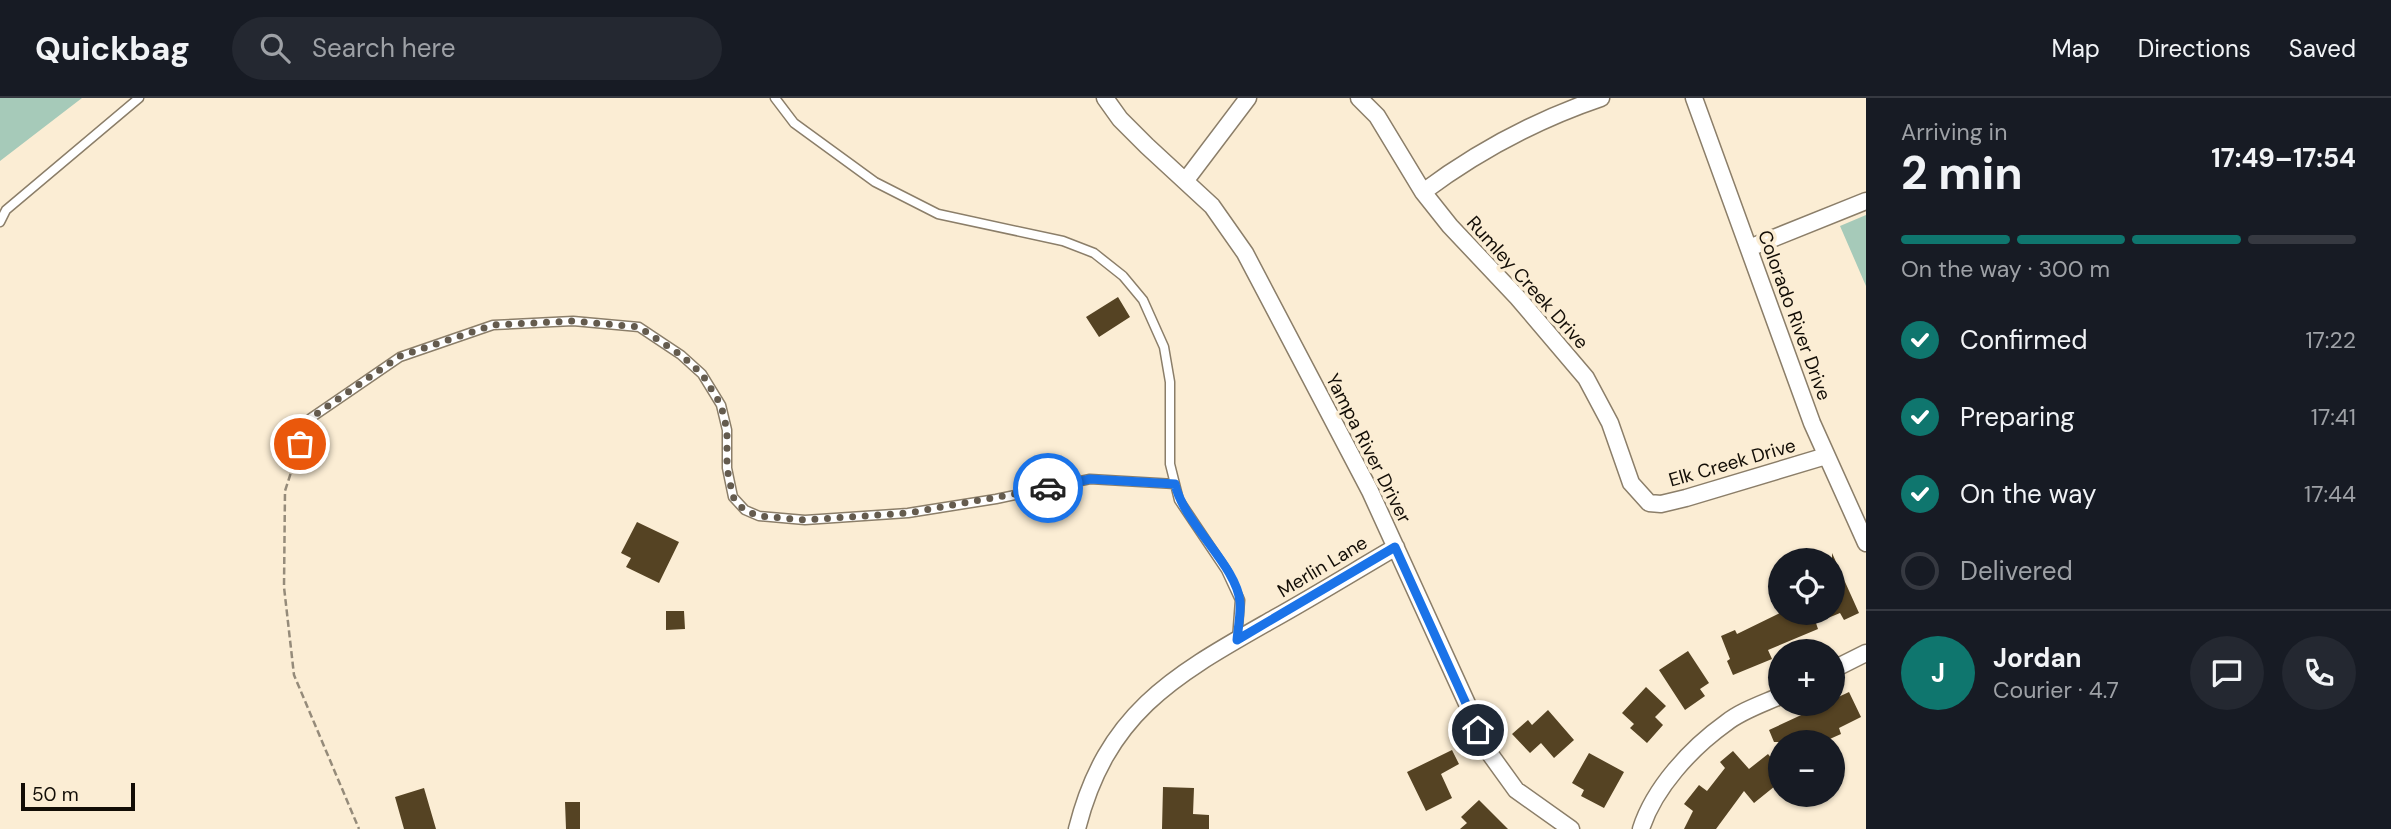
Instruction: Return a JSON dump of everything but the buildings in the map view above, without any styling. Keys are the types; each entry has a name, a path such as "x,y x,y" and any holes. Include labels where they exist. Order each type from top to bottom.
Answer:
{"street":[{"name":"Yampa River Driver","path":"1105,98 1120,119 1212,206 1245,253 1370,491 1490,754 1516,790 1571,829"},
{"path":"1186,180 1248,98"},
{"name":"Rumley Creek Drive","path":"1359,98 1377,116 1423,192 1586,377 1610,423 1631,483 1649,503"},
{"path":"1423,192 1461,164 1519,130 1601,98"},
{"name":"Colorado River Drive","path":"1694,98 1826,456 1866,543"},
{"path":"1749,248 1866,201"},
{"name":"Elk Creek Drive","path":"1649,503 1661,504 1686,498 1826,456"},
{"name":"Merlin Lane","path":"1077,829 1090,787 1111,748 1148,699 1180,674 1395,547"},
{"path":"1845,664 1866,653"},
{"path":"1641,829 1667,781 1699,745 1728,721 1768,702"}],"lane":[{"path":"0,222 6,210 139,98"},
{"path":"775,98 794,123 875,181 938,214 1063,241 1094,253 1123,276 1143,300 1164,347 1170,382 1170,464 1179,500 1226,570 1240,600 1237,640"},
{"path":"300,444 305,422 400,356 493,325 573,321 639,327 681,355 702,374 721,405 727,430 727,468 733,497 744,510 759,516 805,520 908,513 1090,479 1175,484"}],"path":[{"path":"300,444 285,491 284,587 294,675 359,829"}],"green space":[{"path":"0,98 82,98 0,161"},
{"path":"1866,215 1866,286 1840,226"}],"way so far":[{"path":"300,444 305,422 400,356 493,325 573,321 639,327 681,355 702,374 721,405 727,430 727,468 733,497 744,510 759,516 805,520 908,513 1048,488"}],"route":[{"path":"1048,488 1090,479 1175,484 1179,500 1226,570 1240,600 1237,640 1395,547 1478,730"}]}
